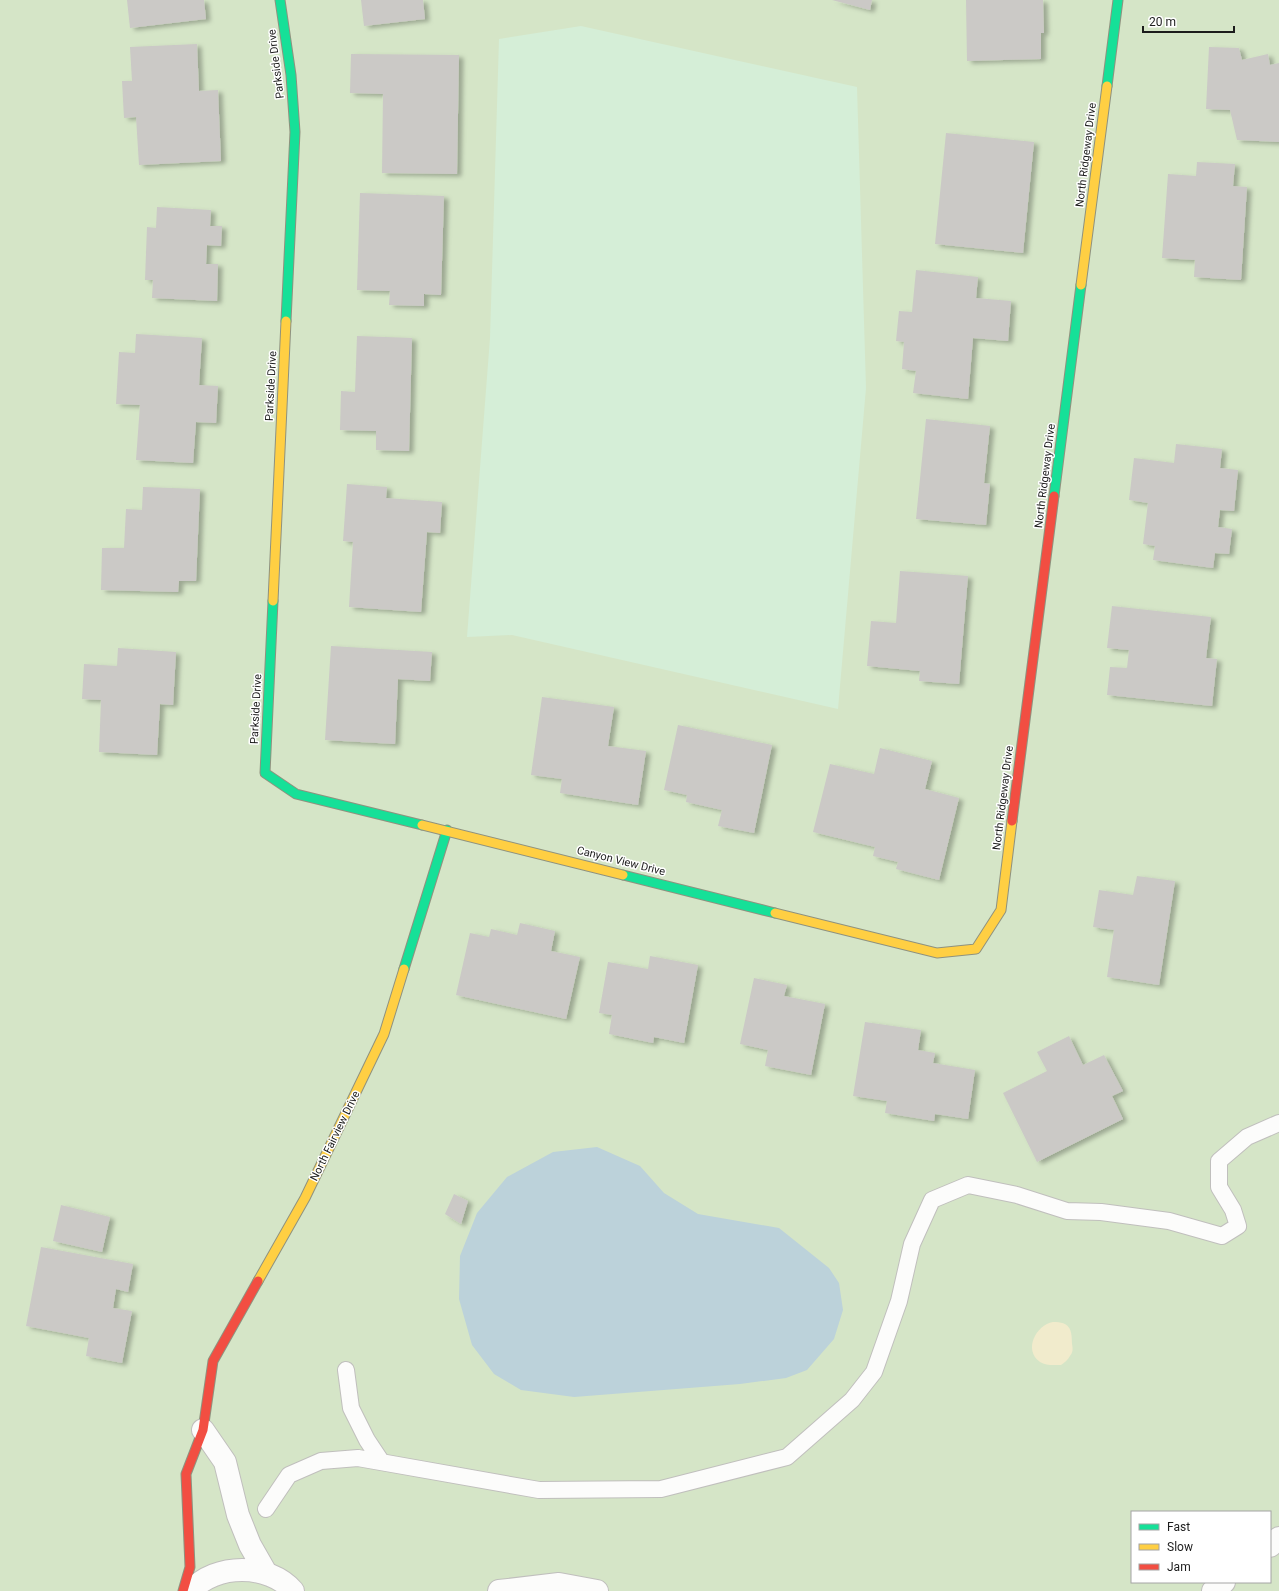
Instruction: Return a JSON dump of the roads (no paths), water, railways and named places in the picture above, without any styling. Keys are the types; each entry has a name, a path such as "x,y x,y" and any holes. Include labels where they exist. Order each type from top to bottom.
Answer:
{"street":[{"name":"Parkside Drive","path":"265,773 295,132 291,75 280,0"},
{"name":"North Ridgeway Drive","path":"976,948 1001,910 1118,0"},
{"name":"Canyon View Drive","path":"265,773 296,794 447,830 937,953 976,948"},
{"name":"North Fairview Drive","path":"183,1591 190,1567 186,1474 203,1430 213,1361 305,1198 384,1034 447,830"},
{"path":"203,1430 225,1462 238,1514 250,1545 266,1573"},
{"path":"1271,1545 1279,1538"},
{"path":"191,1591 196,1585 217,1574 242,1569 266,1573 288,1585 293,1591"},
{"path":"1213,1591 1223,1583"},
{"path":"499,1591 558,1588 597,1591"}],"lane":[{"path":"266,1509 289,1475 321,1461 358,1458 381,1461 539,1490 661,1489 788,1457 852,1400 874,1372 899,1301 912,1244 932,1200 968,1185 1017,1195 1067,1211 1101,1212 1169,1221 1222,1236 1238,1226 1233,1210 1219,1187 1219,1161 1247,1136 1279,1123"},
{"path":"346,1370 351,1408 366,1440 381,1461"}],"water":[{"path":"597,1147 640,1166 664,1193 698,1214 779,1228 829,1268 839,1283 843,1310 834,1339 807,1370 786,1378 740,1384 574,1397 521,1390 494,1374 472,1345 459,1299 460,1256 477,1213 507,1177 553,1152"}]}
